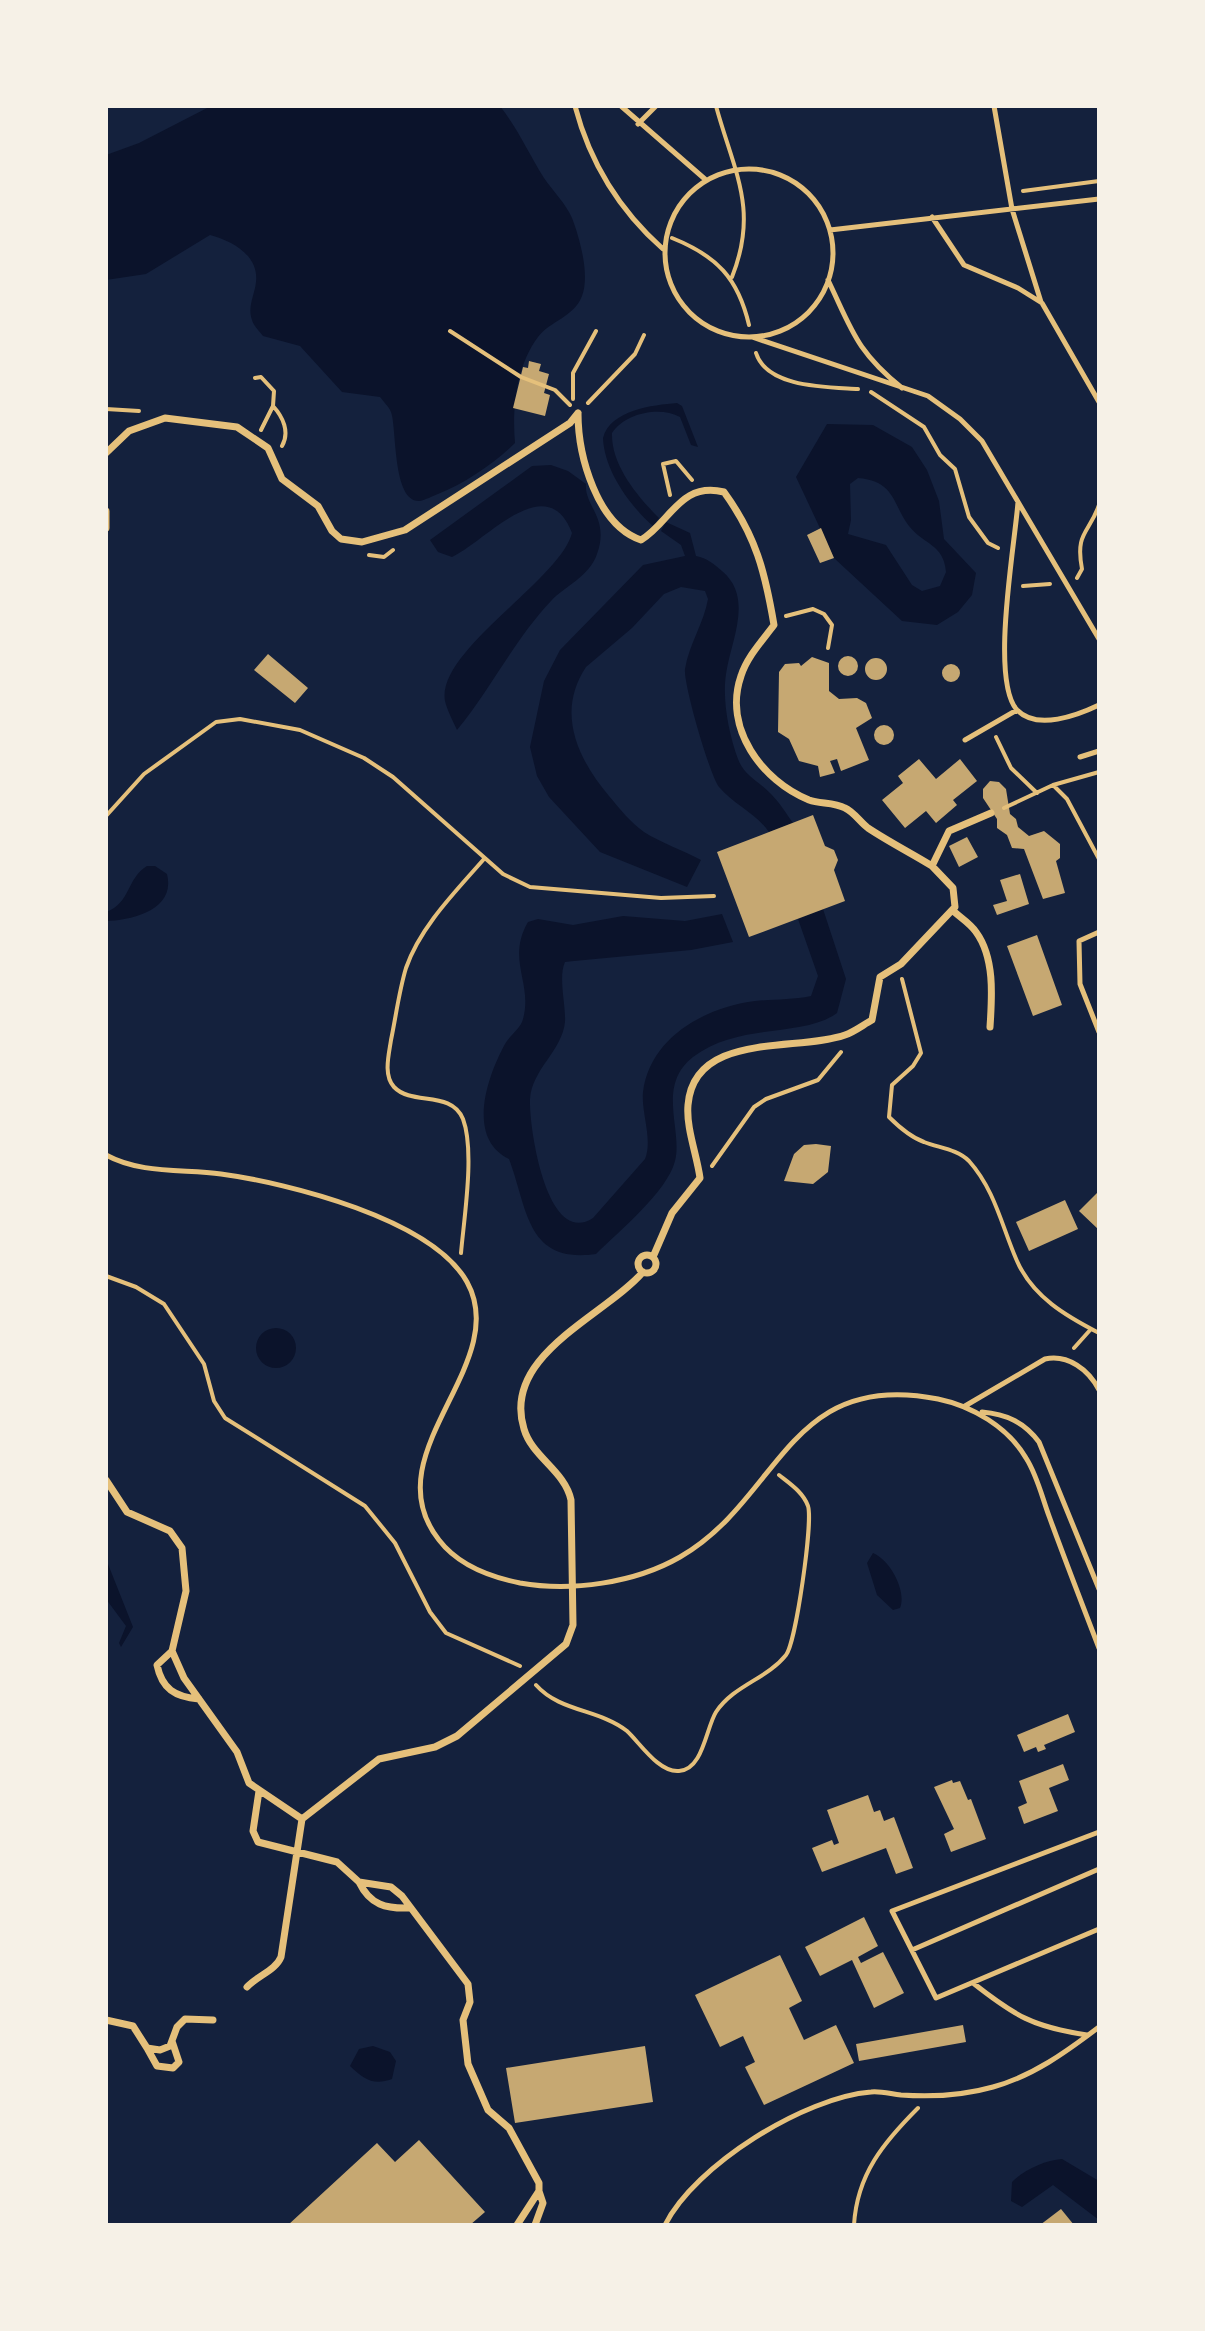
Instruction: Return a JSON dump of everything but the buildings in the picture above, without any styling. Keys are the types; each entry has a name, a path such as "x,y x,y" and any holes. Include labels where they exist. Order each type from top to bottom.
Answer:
{"street":[{"path":"106,453 129,431 165,418 237,427 255,438 272,455 282,479 318,506 332,531 341,539 362,542 405,530 429,516 570,423 578,413"},
{"path":"247,1987 257,1975 279,1963 281,1957 302,1819 362,1769 392,1755 445,1743 558,1654 570,1635 573,1517 570,1493 524,1429 524,1391 529,1375 552,1345 610,1303 643,1272 655,1269 653,1257 672,1213 700,1178 688,1106 699,1073 715,1061 741,1051 845,1035 872,1020 880,977 901,964 952,910 953,888 932,866 871,830 846,808 810,801 775,780 750,754 741,728 740,678 749,658 774,624 759,552 747,524 724,492 702,492 676,504 641,540 615,526 582,452 578,413"},
{"path":"106,511 106,528"},
{"path":"932,866 949,831 991,813"},
{"path":"952,910 977,933 987,962 993,987 990,1027"},
{"path":"643,1272 639,1268 641,1257 653,1257"},
{"path":"106,1480 127,1512 170,1531 182,1548 186,1591 172,1651 157,1665 160,1680 170,1691 182,1698 200,1699"},
{"path":"172,1651 184,1678 237,1752 249,1783 302,1819"},
{"path":"259,1791 253,1831 258,1842 337,1862 359,1882 366,1897 382,1907 410,1908"},
{"path":"359,1882 391,1887 468,1984 470,2002 463,2020 466,2049 481,2098 488,2110 509,2128 524,2160 537,2177 543,2203 535,2225"},
{"path":"147,2048 160,2050 172,2041 177,2027 185,2019 213,2020"},
{"path":"106,2020 133,2026 157,2066 173,2068 179,2062 172,2041"},
{"path":"520,2224 539,2191"}],"lane":[{"path":"575,106 583,137 609,188 635,224 664,249"},
{"path":"621,106 638,124 706,180"},
{"path":"638,124 656,106"},
{"path":"994,106 1012,209 1042,303 1099,402"},
{"path":"734,170 765,171 794,182 810,195 830,230 833,247 828,280 821,295 799,320 768,335 731,335 695,318 681,303 667,274 666,235 680,203 706,180 734,170"},
{"path":"830,230 1099,199"},
{"path":"932,217 964,265 1018,288 1042,303"},
{"path":"828,280 858,346 875,366 905,391"},
{"path":"751,337 905,391 928,396 960,419 982,441 1099,639"},
{"path":"1018,501 1014,557 1008,587 1005,680 1017,710 1036,720 1055,720 1099,705"},
{"path":"965,740 1017,710"},
{"path":"1080,757 1099,751"},
{"path":"1099,932 1079,941 1080,984 1099,1032"},
{"path":"106,1155 132,1166 238,1177 340,1204 415,1236 459,1271 471,1290 475,1310 471,1347 426,1452 420,1485 422,1506 432,1532 447,1551 468,1565 516,1582 557,1586 637,1574 678,1558 728,1520 791,1441 823,1415 844,1406 897,1396 926,1397 1004,1414 1026,1427 1039,1442 1099,1589"},
{"path":"965,1406 1045,1359 1054,1357 1091,1374 1099,1390"},
{"path":"980,1411 993,1427 1014,1442 1030,1464 1099,1648"},
{"path":"1099,1832 892,1911 936,1998 1099,1929"},
{"path":"912,1950 1099,1869"},
{"path":"973,1983 1014,2015 1048,2029 1088,2035"},
{"path":"665,2225 719,2163 788,2119 833,2098 873,2092 931,2095 991,2088 1059,2058 1099,2027"}],"path":[{"path":"716,106 741,186 747,224 742,252 731,277"},
{"path":"1009,193 1099,181"},
{"path":"666,235 692,245 731,277 744,303 759,363 777,376 818,386 869,392 924,427 940,455 955,469 961,482 961,498 979,532 988,543 1014,557"},
{"path":"450,331 521,377 555,390 578,413"},
{"path":"578,413 572,395 573,373 596,331"},
{"path":"578,413 635,354 644,335"},
{"path":"255,378 261,377 274,391 273,406 255,438"},
{"path":"272,455 286,436 281,414 273,406"},
{"path":"676,504 668,493 669,478 663,464 676,461 702,492"},
{"path":"774,624 791,613 813,609 824,614 832,625 828,648"},
{"path":"106,816 144,774 216,722 240,719 300,730 364,758 393,777 503,874 530,887 661,898 714,896"},
{"path":"994,723 995,736 1011,768 1037,793"},
{"path":"1013,804 1053,785 1099,772"},
{"path":"1053,785 1067,799 1098,852 1099,859"},
{"path":"459,1271 467,1154 462,1118 448,1103 414,1097 395,1088 388,1071 388,1056 406,968 417,943 484,859"},
{"path":"901,964 903,989 921,1053 913,1066 892,1085 889,1117 901,1130 922,1142 948,1148 968,1160 1001,1215 1017,1262 1032,1286 1070,1319 1099,1333"},
{"path":"700,1178 706,1176 754,1107 766,1099 818,1080 859,1027"},
{"path":"1074,1348 1091,1329"},
{"path":"854,2225 862,2182 873,2158 931,2095"}],"water":[{"path":"211,106 500,106 569,213 581,246 585,278 578,303 543,332 531,348 517,388 515,443 498,458 448,490 420,501 411,498 400,478 393,420 387,406 380,397 342,392 300,346 263,336 251,315 256,282 253,264 249,257 227,241 210,235 146,274 106,280 106,155 139,143"},
{"path":"677,403 682,406 698,447 691,445 680,417 663,412 634,416 612,433 621,468 634,490 659,518 653,526 613,475 603,438 607,429 623,415"},
{"path":"827,424 873,425 912,447 927,470 939,501 944,539 976,573 972,595 958,612 937,625 902,621 834,558 796,477","holes":["858,478 887,489 909,526 941,556 946,572 940,586 922,591 912,585 886,545 848,534 851,520 850,484"]},
{"path":"551,465 568,471 586,484 586,492 599,522 597,554 589,569 557,595 538,616 457,730 445,701 447,681 459,660 546,572 563,552 572,533 561,514 547,507 532,508 515,515 452,557 438,552 430,540 532,466"},
{"path":"666,522 690,533 696,556 707,560 732,582 739,606 725,684 732,739 744,770 774,797 793,823 769,832 719,787 698,729 685,669 708,599 705,591 681,587 664,594 632,628 586,667 572,701 572,718 574,734 588,766 625,815 651,836 701,860 687,887 600,852 549,797 537,776 530,747 544,681 560,650 643,565 685,556 681,545 661,531"},
{"path":"147,866 155,866 167,874 165,896 150,911 106,921 106,912 120,903 135,877"},
{"path":"823,909 846,979 837,1013 807,1026 730,1039 693,1057 682,1069 673,1094 675,1161 653,1198 596,1254 573,1255 543,1242 526,1214 509,1159 496,1149 488,1137 484,1122 484,1106 492,1073 505,1044 523,1019 525,994 519,948 528,922 538,919 573,925 623,916 685,921 722,914 733,942 691,950 565,962 562,975 563,1032 536,1078 530,1099 537,1158 544,1181 564,1216 577,1223 593,1218 645,1159 648,1143 643,1092 657,1055 669,1041 700,1018 736,1004 811,996 818,976 798,919"},
{"path":"276,1328 290,1334 296,1348 290,1362 276,1368 262,1362 256,1348 262,1334"},
{"path":"873,1553 885,1562 896,1577 901,1593 900,1608 893,1610 877,1595 867,1563"},
{"path":"106,1559 133,1627 121,1647 119,1643 126,1626 106,1599"},
{"path":"373,2046 390,2052 396,2061 392,2079 379,2082 369,2080 350,2066 359,2049"},
{"path":"1062,2159 1099,2181 1099,2220 1053,2185 1022,2207 1011,2201 1012,2182 1042,2164"}]}
